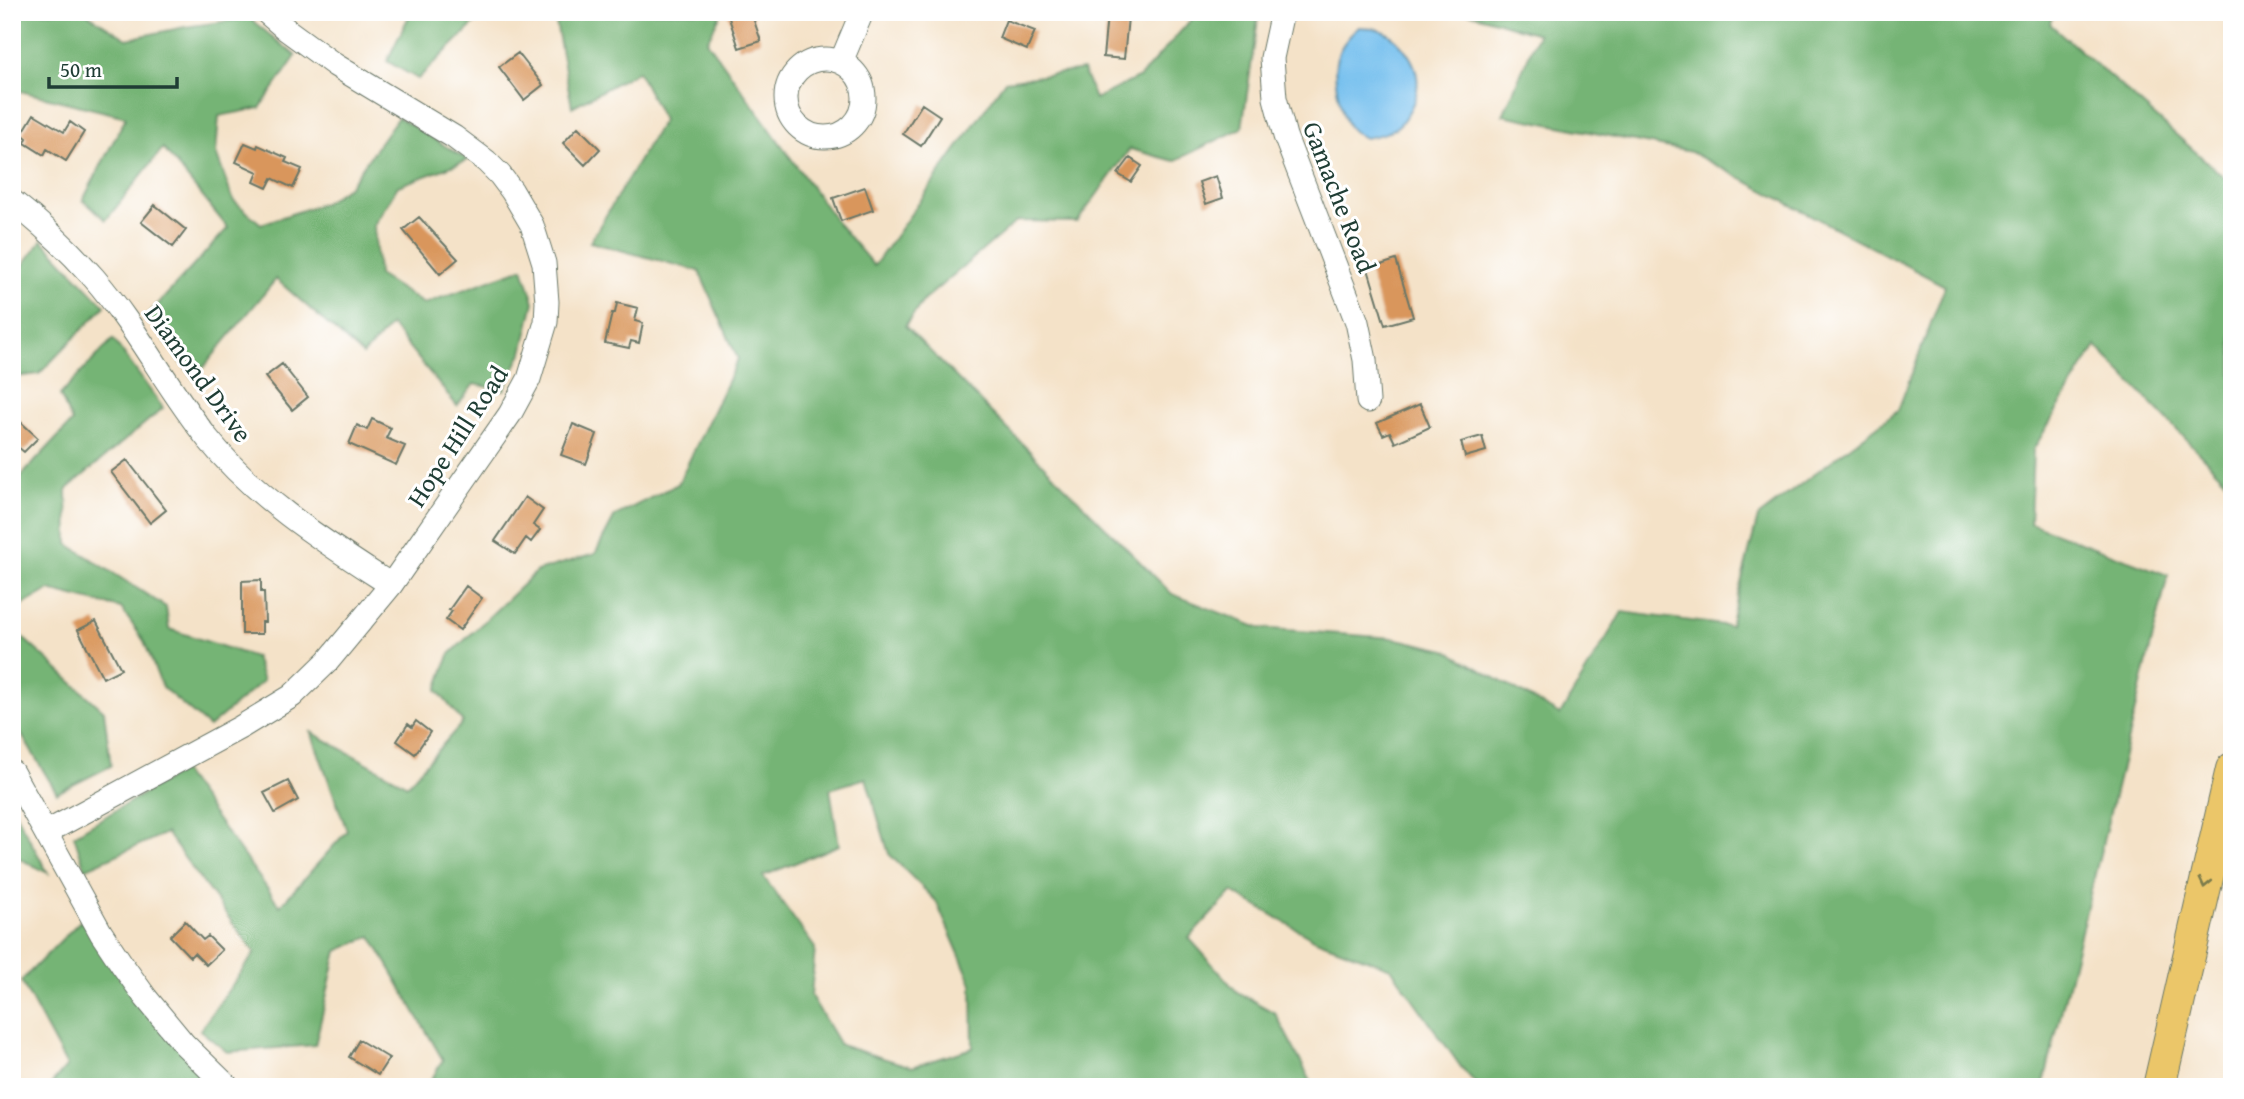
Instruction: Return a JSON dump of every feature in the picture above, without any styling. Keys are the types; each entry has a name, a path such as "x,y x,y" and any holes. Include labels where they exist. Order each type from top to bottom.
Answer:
{"highway":[{"path":"2159,1087 2232,769"}],"street":[{"name":"Hope Hill Road","path":"47,832 241,727 292,696 328,661 391,585 488,447 529,379 545,322 547,302 544,263 532,225 512,191 486,161 454,137 335,65 266,12"},
{"path":"841,62 862,12"},
{"name":"Gamache Road","path":"1282,12 1272,58 1275,98 1285,136 1357,322 1365,360 1368,401"},
{"name":"Diamond Drive","path":"12,201 54,236 94,279 209,441 237,470 281,509 329,545 391,585"},
{"path":"12,772 123,966 146,999 184,1044 228,1087"}],"green space":[{"path":"12,12 84,12 127,39 249,18 296,56 260,108 219,116 216,153 233,200 261,224 324,203 349,186 398,117 468,160 398,186 374,225 378,275 424,304 523,268 534,302 522,353 504,390 474,384 457,406 391,325 363,355 276,279 194,379 147,316 228,228 163,148 106,220 83,200 126,117 12,89"},
{"path":"411,12 486,12 418,79 387,61"},
{"path":"554,12 722,12 707,41 838,224 874,266 1005,81 1083,70 1095,99 1140,77 1198,12 1259,12 1242,128 1174,161 1130,149 1077,222 1017,221 924,300 905,326 1172,594 1259,628 1393,638 1446,650 1560,715 1622,612 1730,626 1758,517 1898,410 1945,286 1691,152 1503,115 1538,34 1466,12 2054,12 2050,24 2232,184 2232,458 2230,485 2096,346 2033,450 2030,523 2168,575 2043,1087 1479,1087 1461,1067 1391,968 1316,940 1232,892 1189,938 1237,992 1275,1013 1314,1087 427,1087 443,1060 371,936 337,951 315,1045 227,1052 200,1030 255,953 166,833 85,869 74,835 182,771 280,906 347,831 311,732 407,785 463,722 437,690 449,655 537,571 595,554 615,516 678,484 738,359 699,271 590,242 663,120 638,71 572,107","holes":["866,778 889,854 936,901 972,984 973,1048 912,1067 840,1045 811,996 815,948 763,876 839,845 830,789"]},
{"path":"42,240 105,306 39,374 16,377 12,381 12,280"},
{"path":"113,339 163,408 67,489 68,544 166,607 169,629 255,657 263,681 209,727 162,687 144,641 121,608 49,590 12,611 12,486 72,422 60,395"},
{"path":"12,628 104,711 111,766 57,793 12,719"},
{"path":"12,807 48,873 12,855"},
{"path":"80,921 101,933 228,1087 49,1087 67,1066 21,981"}],"water":[{"path":"1359,27 1375,28 1398,41 1414,65 1418,85 1413,104 1397,127 1365,138 1352,130 1345,120 1335,71 1343,44"}],"building":[{"path":"727,12 751,12 761,41 739,48"},
{"path":"1107,15 1128,17 1124,59 1103,57"},
{"path":"1006,20 1035,31 1027,50 999,38"},
{"path":"518,53 543,85 524,100 499,67"},
{"path":"922,104 940,116 921,146 903,134"},
{"path":"34,114 64,132 70,122 84,132 66,161 47,149 44,155 25,143 27,138 22,134"},
{"path":"578,127 600,149 585,165 563,143"},
{"path":"245,143 257,148 258,145 287,158 285,162 302,169 293,188 272,178 267,188 254,182 258,172 236,162"},
{"path":"1130,158 1142,166 1131,182 1118,174"},
{"path":"1216,176 1223,198 1206,204 1199,182"},
{"path":"865,187 873,210 841,221 833,198"},
{"path":"155,205 186,230 173,247 141,222"},
{"path":"419,217 458,259 440,274 403,230"},
{"path":"1396,260 1413,317 1385,325 1368,269"},
{"path":"617,303 638,308 635,321 643,323 639,343 631,341 629,348 605,343"},
{"path":"282,364 308,397 292,410 265,377"},
{"path":"1420,404 1430,427 1395,443 1390,432 1383,435 1377,423"},
{"path":"12,414 38,438 24,452 12,442"},
{"path":"372,419 391,428 386,438 405,446 396,465 349,444 357,425 367,430"},
{"path":"573,424 597,434 586,464 561,455"},
{"path":"1482,436 1486,451 1465,457 1461,442"},
{"path":"127,460 166,510 150,523 111,472"},
{"path":"525,497 543,510 533,525 540,530 531,542 526,538 515,554 495,541"},
{"path":"261,580 265,622 262,622 262,634 242,634 242,581"},
{"path":"466,586 482,598 460,630 446,620 452,611 449,610"},
{"path":"96,621 121,669 103,678 78,630"},
{"path":"416,721 430,732 415,754 397,741 408,724 412,727"},
{"path":"288,781 298,800 275,813 264,793"},
{"path":"185,921 203,940 208,936 222,950 206,965 194,953 190,957 170,936"},
{"path":"359,1040 389,1058 378,1075 349,1057"}]}
